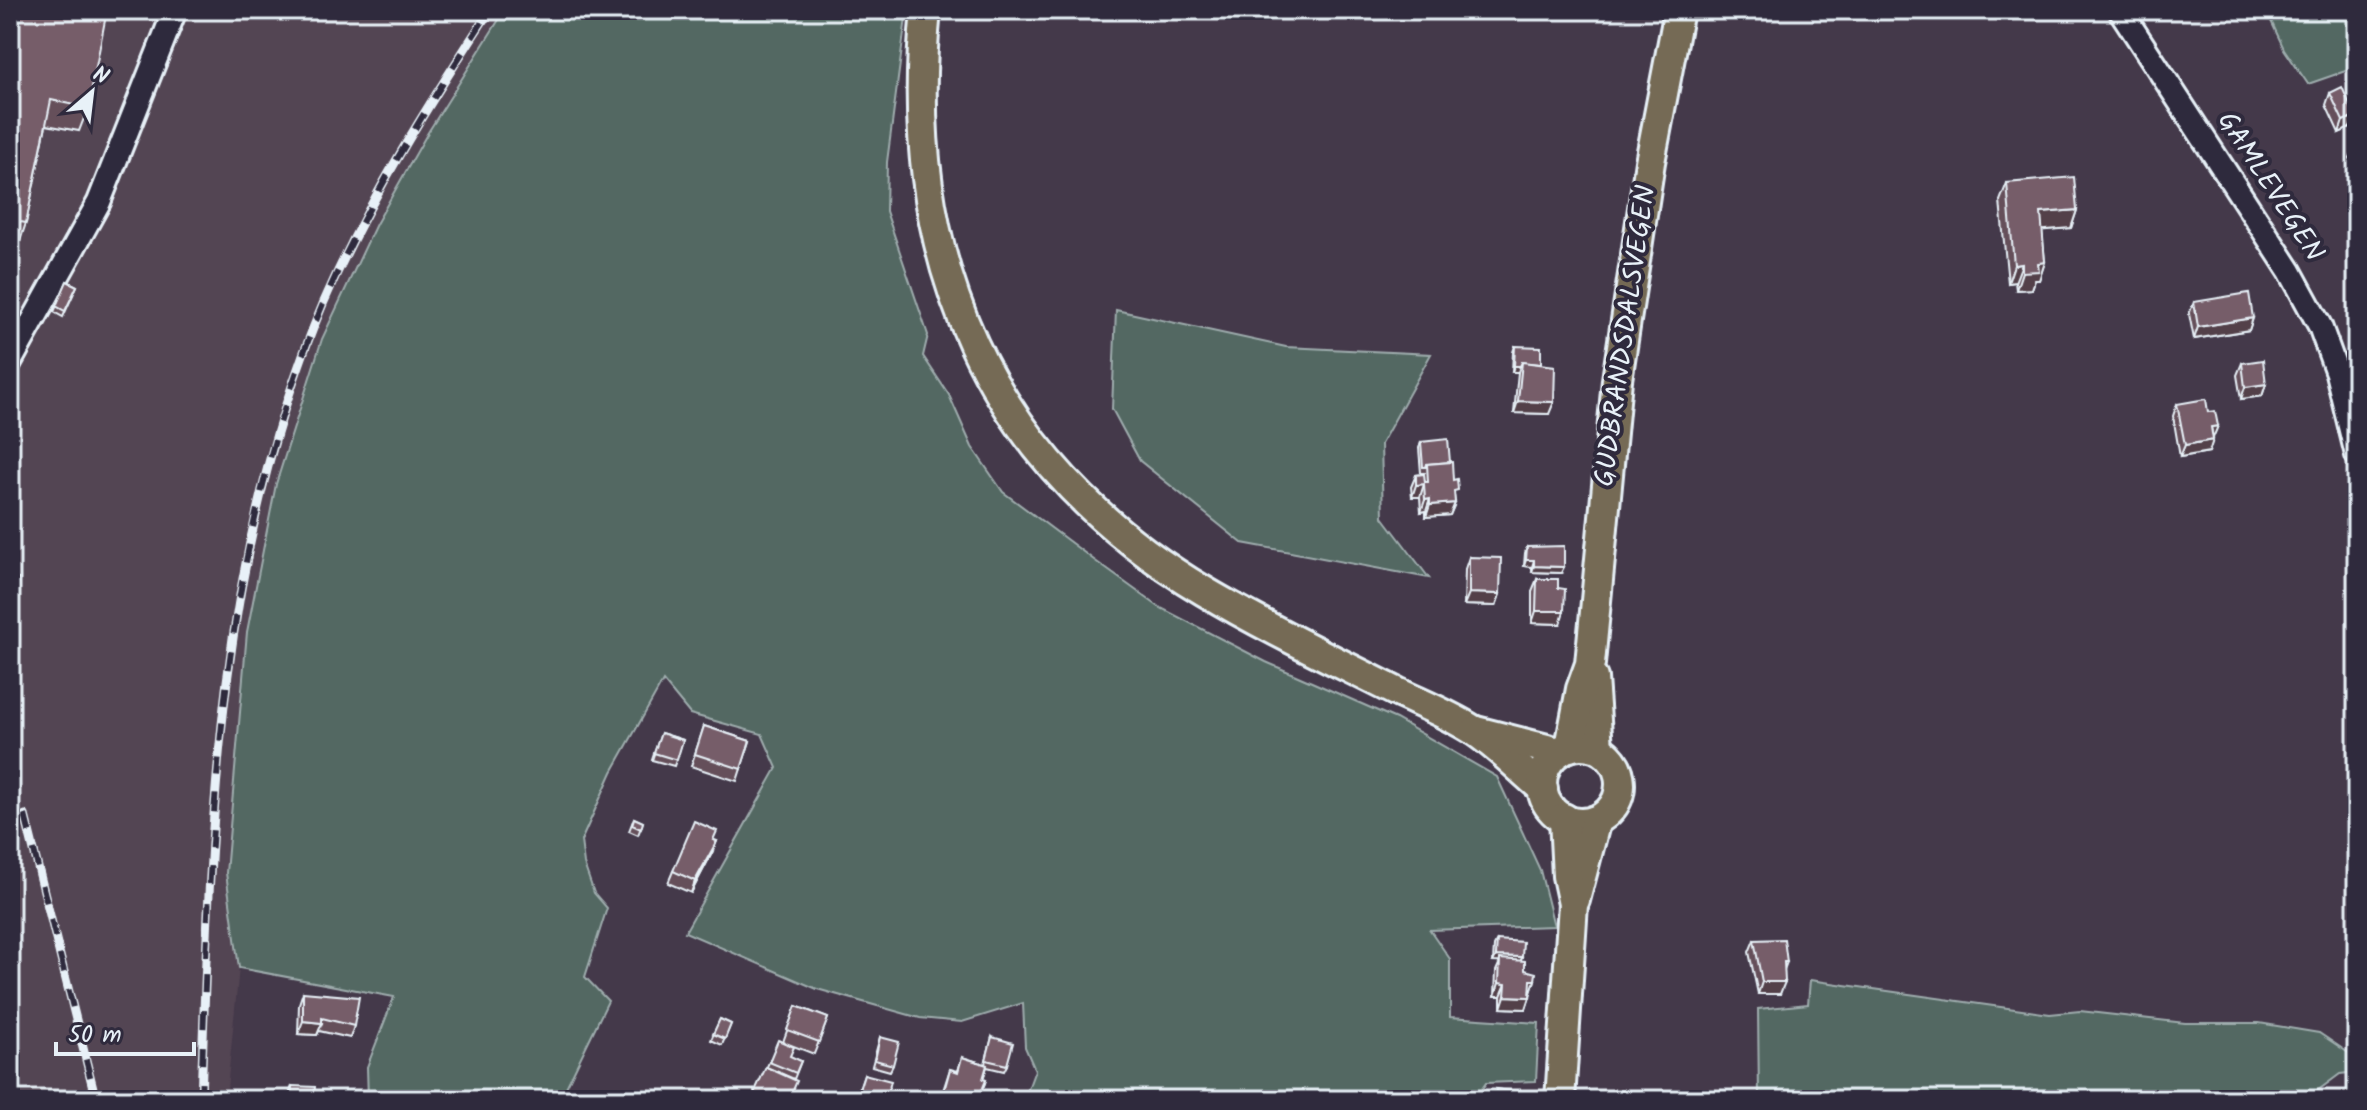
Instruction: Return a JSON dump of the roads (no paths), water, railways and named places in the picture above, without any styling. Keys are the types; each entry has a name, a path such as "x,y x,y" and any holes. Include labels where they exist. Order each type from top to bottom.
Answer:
{"main road":[{"path":"926,10 920,112 931,217 956,302 975,348 1020,424 1077,493 1169,569 1277,631 1475,731 1543,789 1550,806 1564,818 1579,822 1596,820 1609,811 1620,789 1613,761 1576,749 1475,731"},
{"name":"GUDBRANDSDALSVEGEN","path":"1576,749 1596,691 1590,664 1617,380 1650,162 1679,10"},
{"path":"1543,789 1546,766 1576,749"},
{"path":"1564,818 1567,876 1573,904"},
{"path":"1560,1100 1573,904 1596,820"}],"street":[{"path":"10,362 99,202 175,10"},
{"name":"GAMLEVEGEN","path":"2120,10 2290,271 2320,326 2337,373 2357,455"}],"railway":[{"path":"201,1100 215,796 225,696 240,596 260,497 287,400 341,265 400,154 490,10"},
{"path":"25,815 96,1100"}]}
